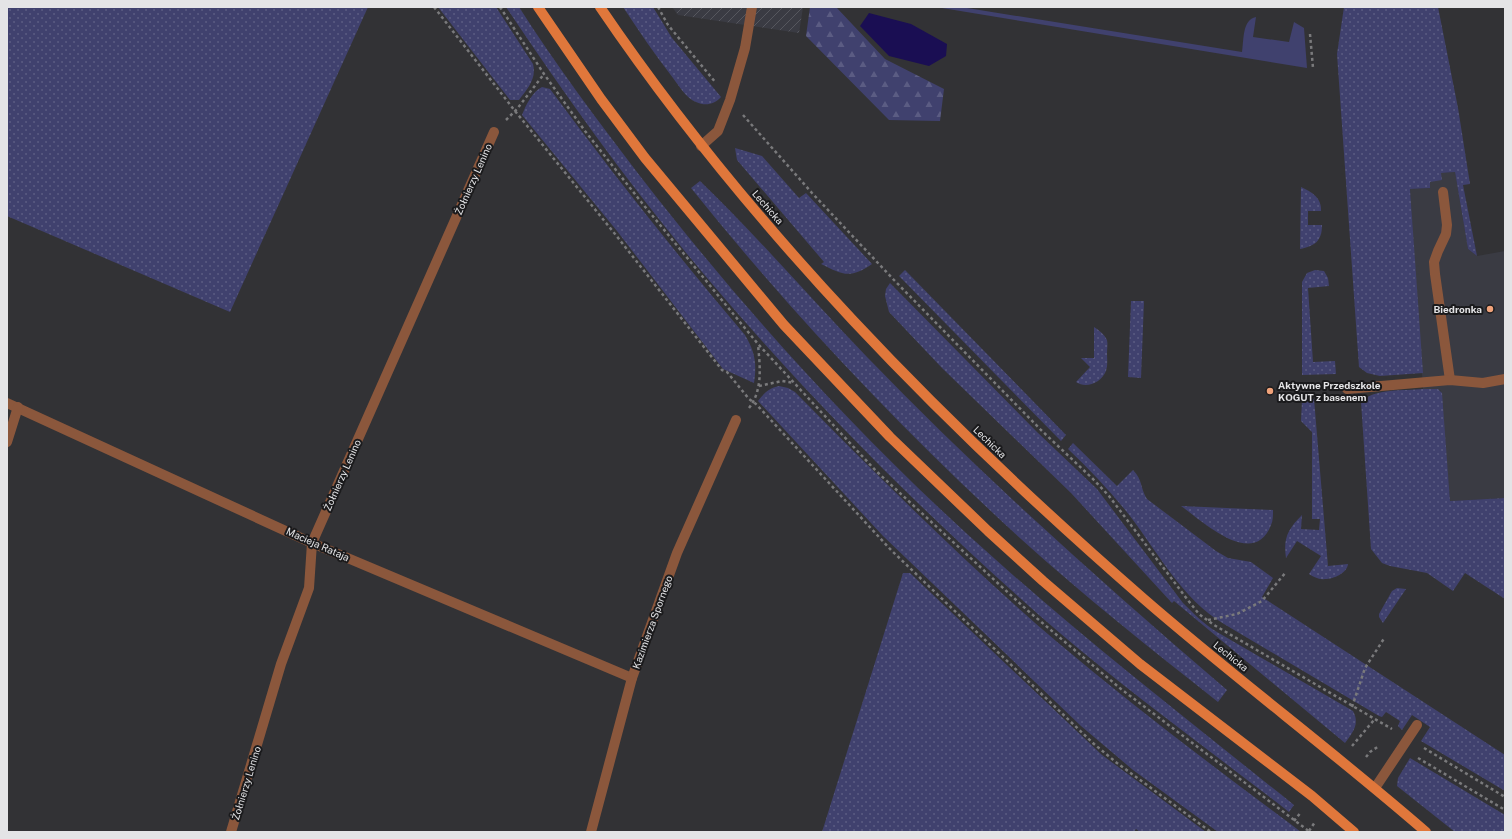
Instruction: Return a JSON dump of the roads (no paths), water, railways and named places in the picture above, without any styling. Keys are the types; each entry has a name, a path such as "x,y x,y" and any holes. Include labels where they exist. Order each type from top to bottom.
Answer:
{"main road":[{"path":"538,7 601,99 645,158 784,325 890,437 944,491 993,536 1140,664 1312,796 1354,832"},
{"name":"Lechicka","path":"600,7 650,79 701,146 746,201 841,308 929,399 998,467 1145,600 1258,695 1375,788 1426,832"}],"street":[{"path":"701,146 718,131 730,100 745,48 752,7"},
{"name":"Żołnierzy Lenino","path":"231,832 281,664 309,588 312,543 494,132"},
{"path":"1443,192 1447,225 1446,234 1434,262 1450,380"},
{"path":"1347,389 1450,380 1483,383 1505,379"},
{"name":"Macieja Rataja","path":"7,403 312,543 632,678"},
{"path":"7,442 18,407"},
{"name":"Kazimierza Spornego","path":"591,832 632,678 677,553 736,420"},
{"path":"1375,788 1417,725"}],"place":[{"name":"Biedronka","path":"1490,309"},
{"name":"Aktywne Przedszkole KOGUT z basenem","path":"1270,391"}]}
